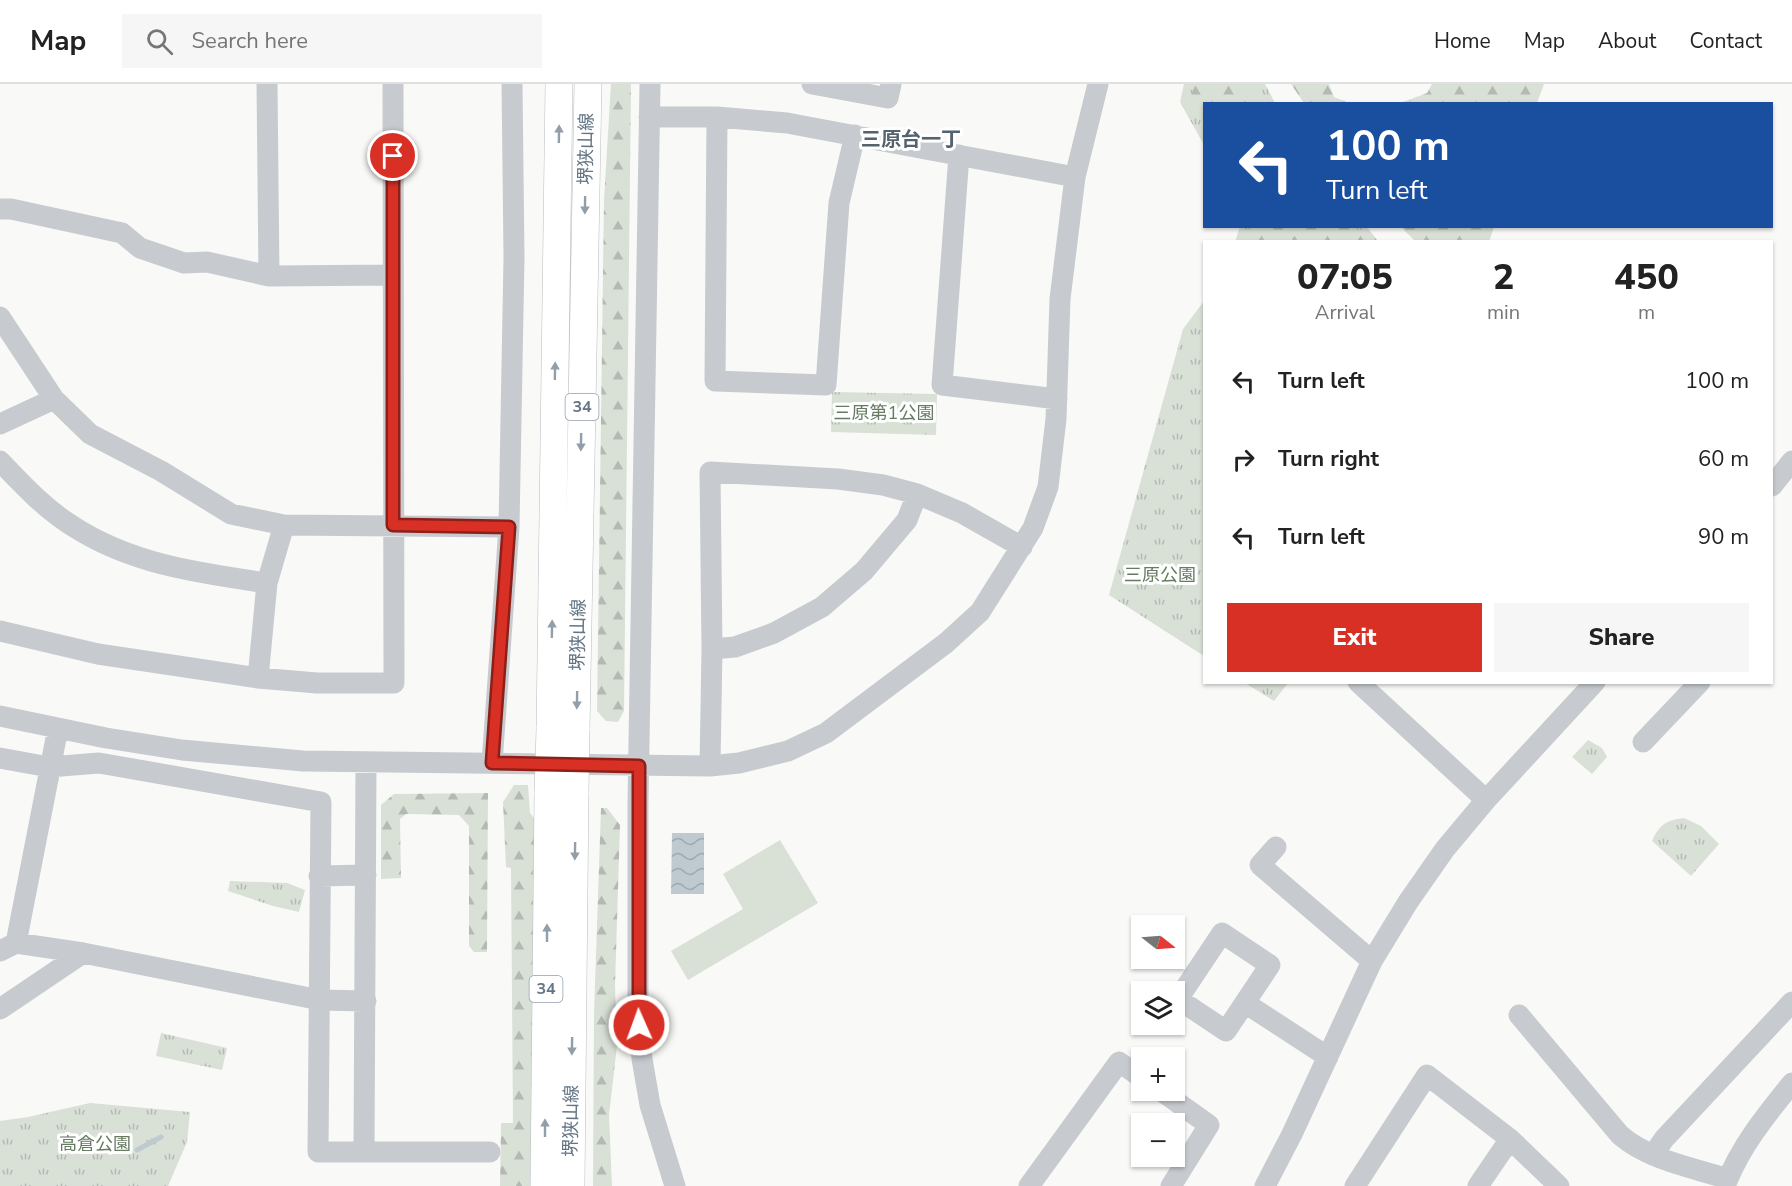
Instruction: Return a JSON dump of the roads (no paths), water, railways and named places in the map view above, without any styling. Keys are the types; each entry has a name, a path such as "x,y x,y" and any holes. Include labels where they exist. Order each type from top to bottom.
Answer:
{"main road":[{"name":"堺狭山線","path":"559,84 563,729 575,792 571,1186"},
{"name":"堺狭山線","path":"544,1186 548,792 563,729 588,84"}],"street":[{"path":"267,84 269,276"},
{"path":"0,631 98,654 258,678 317,683 394,683 393,84"},
{"path":"492,763 509,527 514,257 512,84"},
{"path":"650,84 639,766 638,1008 642,1059 650,1105 675,1186"},
{"path":"812,84 888,98 891,84"},
{"path":"0,716 106,738 194,751 303,761 366,763 710,766 739,763 788,751 826,733 946,643 980,612 1033,528 1048,487 1057,399 1060,299 1075,177 1098,84"},
{"path":"649,117 717,117 787,123 1075,177"},
{"path":"717,117 715,381 826,386 839,203 855,135"},
{"path":"959,155 942,385 1057,399"},
{"path":"0,209 11,209 122,233 140,248 184,262 207,262 269,276 393,275"},
{"path":"0,317 54,399 90,434 161,471 231,514 284,525 509,527"},
{"path":"0,424 54,399"},
{"path":"0,461 42,503 71,525 115,550 193,572 267,583"},
{"path":"1773,485 1792,461"},
{"path":"710,766 712,649 710,472 838,479 883,484 917,494 962,513 1022,547"},
{"path":"712,649 735,647 774,633 822,607 864,571 907,520 917,494"},
{"path":"258,678 267,583 284,525"},
{"path":"1360,684 1486,800"},
{"path":"1265,1186 1292,1134 1372,961 1427,874 1486,800 1593,684"},
{"path":"1643,742 1698,684"},
{"path":"57,728 8,947 82,953 320,1000 366,1001"},
{"path":"0,758 49,767 99,763 321,802 318,1152 490,1152"},
{"path":"364,1151 366,763"},
{"path":"1276,847 1260,865 1337,922 1372,961"},
{"path":"320,876 366,875"},
{"path":"1222,933 1270,965 1245,1003 1226,1031 1178,999 1222,933"},
{"path":"0,1009 82,953"},
{"path":"1653,1155 1664,1139 1792,1002"},
{"path":"1245,1003 1328,1057"},
{"path":"1519,1015 1620,1135 1633,1146 1726,1183 1742,1150 1759,1123 1792,1083"},
{"path":"1029,1186 1119,1062 1131,1070"},
{"path":"1356,1186 1427,1075 1510,1139 1559,1186"},
{"path":"1171,1186 1209,1125 1175,1101"},
{"path":"1478,1186 1510,1139"}],"water":[{"path":"672,833 704,833 704,894 671,894"}],"waterway":[{"path":"137,1150 161,1137"}],"district":[{"name":"三原台一丁","path":"911,139"}],"park label":[{"name":"三原第1公園","path":"884,413"},
{"name":"三原公園","path":"1160,575"},
{"name":"高倉公園","path":"95,1144"}]}
